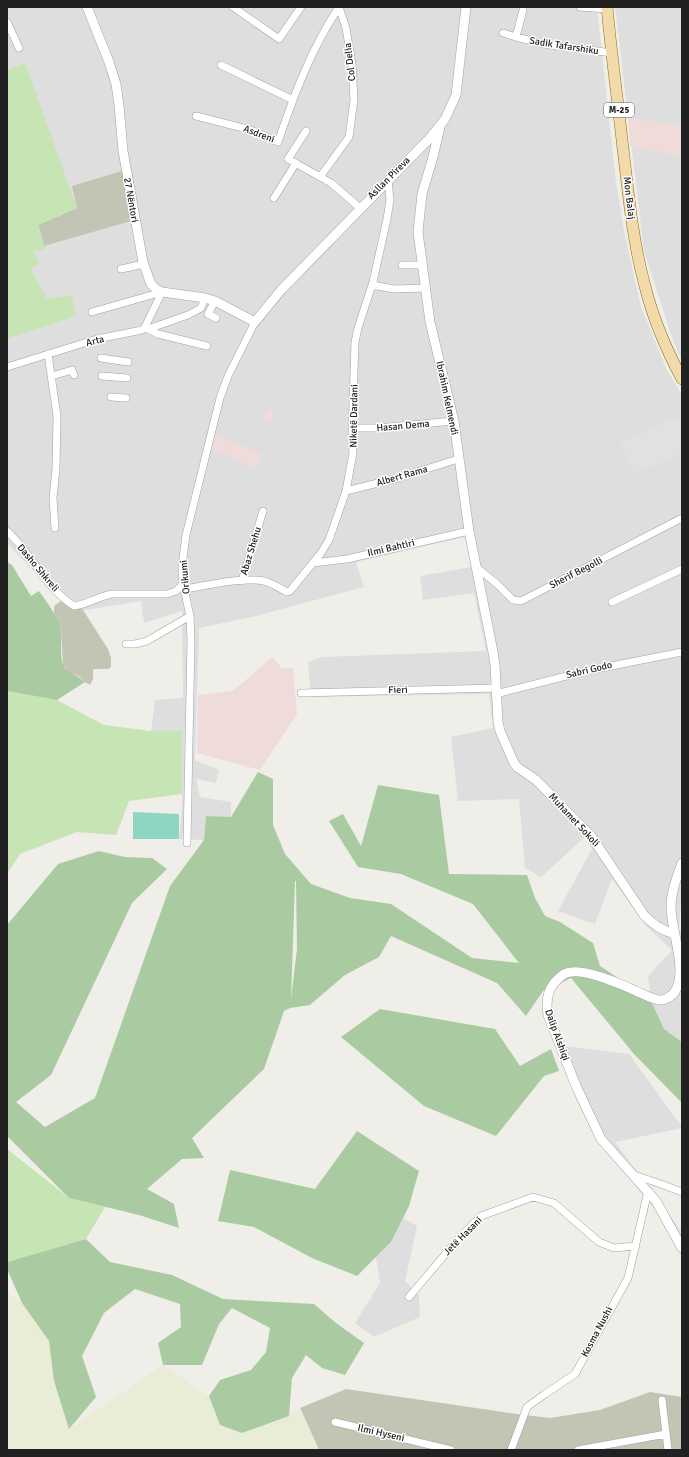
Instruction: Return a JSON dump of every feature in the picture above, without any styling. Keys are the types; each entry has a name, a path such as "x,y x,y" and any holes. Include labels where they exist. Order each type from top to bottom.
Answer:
{"main road":[{"name":"Mon Balaj","path":"607,8 632,225 644,286 665,347 682,379"}],"street":[{"name":"27 Nëntori","path":"87,7 116,84 123,151 144,264 151,284 157,290 162,292"},
{"path":"233,7 279,40 300,7"},
{"name":"Asllan Pireva","path":"255,322 281,290 440,127 450,111 456,95 466,7"},
{"name":"Mon Balaj","path":"580,7 607,8"},
{"name":"Asdreni","path":"196,116 251,130 278,142 293,100 315,48 336,8"},
{"name":"Col Delia","path":"320,177 348,137 354,100 352,64 346,28 336,8"},
{"name":"Sadik Tafarshiku","path":"516,37 523,10"},
{"path":"7,22 19,48"},
{"name":"Sadik Tafarshiku","path":"503,33 550,45 612,53"},
{"path":"221,65 293,100"},
{"name":"Ibrahim Kelmendi","path":"440,127 425,183 419,215 418,232 432,331 454,421 469,531 494,652 496,691"},
{"path":"306,131 288,159 338,188 360,208"},
{"path":"274,198 296,163"},
{"name":"Niketë Dardani","path":"242,581 271,583 287,592 313,563 329,540 346,490 353,453 353,353 358,328 372,286 389,208 390,200 388,180"},
{"path":"121,269 144,264"},
{"path":"402,265 423,265"},
{"path":"372,286 394,289 426,288"},
{"path":"92,312 162,292 205,298 255,322"},
{"path":"162,292 147,328 158,334 207,346"},
{"name":"Arta","path":"7,367 97,339 140,331 188,316 201,308 205,298"},
{"path":"215,302 208,314 216,318"},
{"name":"Orikumi","path":"187,843 192,641 190,616 182,566 186,535 220,398 228,376 255,322"},
{"path":"48,354 57,416 56,470 53,498 55,528"},
{"path":"101,358 128,362"},
{"path":"52,376 72,370 74,375"},
{"path":"102,376 127,378"},
{"path":"111,397 126,398"},
{"name":"Hasan Dema","path":"352,428 377,428 454,421"},
{"name":"Albert Rama","path":"346,490 398,478 458,459"},
{"name":"Abaz Shehu","path":"184,586 242,581 263,511"},
{"name":"Sherif Begolli","path":"476,567 496,583 513,600 521,601 682,518"},
{"name":"Dasho Shkreli","path":"7,531 24,550 44,577 74,606 103,595 167,594 184,586"},
{"name":"Ilmi Bahtiri","path":"313,563 347,559 469,531"},
{"path":"612,602 682,569"},
{"path":"126,644 136,644 147,641 190,616"},
{"name":"Sabri Godo","path":"496,691 682,652"},
{"name":"Fieri","path":"300,693 496,691"},
{"name":"Muhamet Sokoli","path":"496,691 496,710 500,731 517,767 536,780 591,836 602,849 635,903 651,923 659,929 675,934"},
{"name":"Dalip Alshiqi","path":"682,863 672,894 671,907 682,964 680,989 668,998 662,1000 655,999 628,987 596,976 572,972 564,974 552,986 546,1005 548,1015 576,1086 601,1138 656,1201 682,1248"},
{"path":"634,1175 682,1192"},
{"name":"Kosma Nushi","path":"511,1450 527,1407 575,1374 628,1278 648,1191"},
{"name":"Jetë Hasani","path":"409,1297 459,1238 481,1216 533,1196 554,1203 599,1242 614,1248 636,1246"},
{"path":"662,1400 668,1450"},
{"name":"Ilmi Hyseni","path":"335,1422 451,1450"},
{"path":"578,1450 666,1434"}],"shaded area":[{"path":"7,7 597,7 616,182 624,231 641,307 666,368 682,395 682,887 679,929 682,931 682,1042 664,1029 651,1002 648,976 672,950 646,926 612,879 595,924 558,911 592,849 585,837 541,877 525,868 519,799 458,801 451,737 493,728 489,694 311,697 308,662 322,657 486,651 474,593 423,600 420,576 471,567 465,537 356,562 364,587 256,616 199,628 195,760 219,770 216,783 196,779 200,797 231,802 231,818 206,816 204,840 179,839 182,807 182,731 151,731 155,700 183,698 182,611 144,623 141,601 73,612 7,543 7,339 76,316 47,300 31,269 33,251 73,210 25,63 7,70"},
{"path":"615,7 682,7 682,361 671,335 644,251"},
{"path":"628,118 682,126 682,157 630,146"},
{"path":"122,171 131,221 44,246 38,225 77,208 72,186"},
{"path":"268,410 275,412 272,422 264,420"},
{"path":"678,416 682,426 682,453 635,474 620,442"},
{"path":"213,433 262,454 257,469 209,449"},
{"path":"63,600 83,610 108,649 111,658 111,667 108,669 93,670 93,679 90,685 80,677 69,672 63,665 61,629 54,613 54,607"},
{"path":"272,657 282,668 293,668 297,714 260,770 197,753 198,695 233,691"},
{"path":"555,1045 629,1054 682,1127 615,1142 682,1232 682,1253 655,1209 602,1147"},
{"path":"403,1218 417,1226 405,1281 419,1295 420,1317 374,1337 355,1323 380,1283 376,1257 391,1242"},
{"path":"7,1293 22,1303 49,1341 54,1381 69,1429 163,1365 209,1396 220,1425 242,1433 289,1416 300,1408 319,1450 7,1450"},
{"path":"346,1389 550,1418 600,1410 650,1392 682,1397 682,1450 319,1450 300,1408"}],"green space":[{"path":"25,63 77,208 38,225 45,249 33,251 39,264 31,269 47,299 72,295 76,316 7,339 7,70"},
{"path":"7,562 12,565 31,596 39,591 49,605 60,626 61,656 63,665 67,670 85,682 57,700 7,691"},
{"path":"7,691 57,700 104,725 151,731 182,731 182,794 129,801 116,835 77,832 20,854 7,874"},
{"path":"258,772 273,779 273,825 285,854 311,884 350,898 391,904 472,958 519,963 473,904 401,874 358,867 329,821 343,814 361,846 378,785 439,795 449,874 527,875 535,898 545,916 560,922 593,943 600,966 650,999 664,1029 682,1042 682,1103 634,1054 571,978 543,991 526,1016 497,983 391,936 379,957 345,975 310,1005 290,1008 284,1011 264,1069 192,1138 204,1158 182,1159 147,1189 174,1204 179,1228 139,1215 69,1198 7,1136 7,925 58,864 99,851 125,857 152,858 167,869 132,903 51,1075 16,1102 45,1127 95,1098 170,886 204,840 206,816 231,817","holes":["295,881 296,881 297,949 291,999"]},
{"path":"133,812 179,814 179,839 133,839"},
{"path":"380,1009 495,1029 520,1066 551,1049 559,1071 544,1076 496,1136 424,1106 341,1037"},
{"path":"357,1131 419,1171 409,1206 391,1242 357,1276 312,1258 254,1227 218,1221 230,1170 315,1189"},
{"path":"7,1149 69,1198 105,1207 86,1239 7,1262"},
{"path":"86,1239 110,1262 172,1275 223,1299 314,1304 336,1323 364,1343 345,1375 322,1368 306,1355 292,1378 289,1416 242,1433 220,1425 209,1396 220,1380 251,1370 266,1352 270,1328 232,1308 219,1324 202,1365 163,1365 158,1343 181,1327 180,1304 135,1289 104,1313 82,1356 96,1397 69,1429 54,1381 49,1341 22,1303 7,1269 7,1262"}]}
